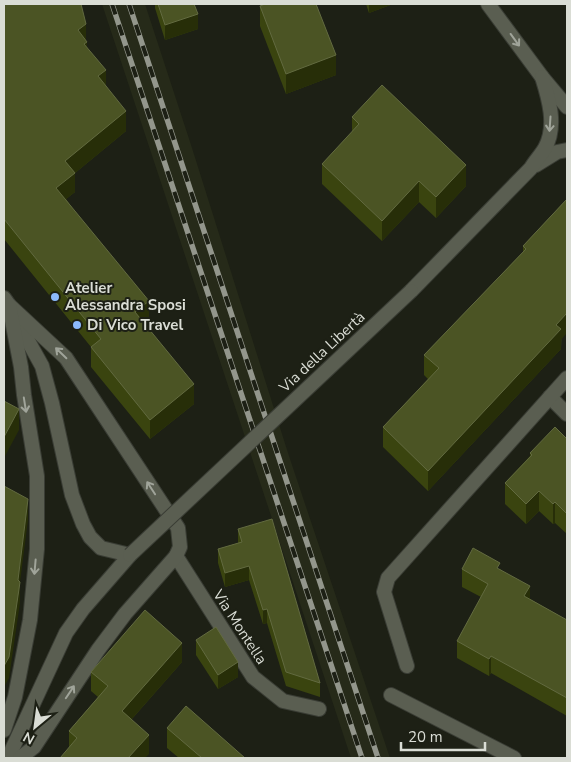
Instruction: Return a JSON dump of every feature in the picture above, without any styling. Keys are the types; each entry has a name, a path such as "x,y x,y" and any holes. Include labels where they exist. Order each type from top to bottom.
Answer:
{"street":[{"path":"488,4 542,77 567,107"},
{"name":"Via della Libertà","path":"8,758 66,633 83,609 130,555 411,291 531,168 546,147 549,135 551,118 549,99 542,77"},
{"name":"Via della Libertà","path":"531,168 557,152 567,150"},
{"path":"6,302 42,366 72,495 83,524 90,537 101,548 130,555"},
{"path":"6,302 66,358 72,366 178,528 180,547 176,556 125,614 98,650 34,747 20,758"},
{"path":"4,730 15,697 30,620 37,549 37,476 24,395 22,367 6,302"},
{"path":"407,666 384,592 388,578 567,378"},
{"path":"550,397 567,414"},
{"name":"Via Montella","path":"176,556 253,677 284,701 319,709"},
{"path":"391,695 514,758"}],"shaded area":[{"path":"102,4 145,4 288,453 390,758 351,758"}],"building":[{"path":"4,4 81,4 86,24 78,30 87,42 84,44 106,70 98,76 126,111 65,161 75,173 56,188 149,301 135,312 194,384 150,420 91,347 101,339 4,219"},
{"path":"158,4 194,4 198,14 165,25"},
{"path":"265,4 316,4 336,55 286,74 260,6"},
{"path":"382,85 466,165 436,197 419,181 382,221 322,164 359,124 352,117"},
{"path":"567,199 567,313 556,325 561,329 428,471 383,427 439,368 424,355 526,249 523,246"},
{"path":"4,401 19,409 4,437"},
{"path":"555,427 567,439 567,514 555,502 553,504 539,491 526,504 505,483"},
{"path":"4,486 28,499 18,580 20,582 9,657 4,666"},
{"path":"272,519 320,683 286,672 267,609 263,610 249,566 225,573 218,549 242,542 238,529"},
{"path":"473,548 500,563 497,568 530,586 524,596 567,620 567,698 491,656 489,659 457,641 488,584 462,569"},
{"path":"145,610 182,643 122,711 149,735 128,758 60,758 77,738 69,731 108,686 91,672"},
{"path":"216,627 238,662 218,675 196,640"},
{"path":"186,706 245,758 202,758 167,728"}],"railway":[{"path":"112,4 362,758"},
{"path":"129,4 378,758"}],"place":[{"name":"Atelier Alessandra Sposi","path":"55,297"},
{"name":"Di Vico Travel","path":"77,325"}]}
